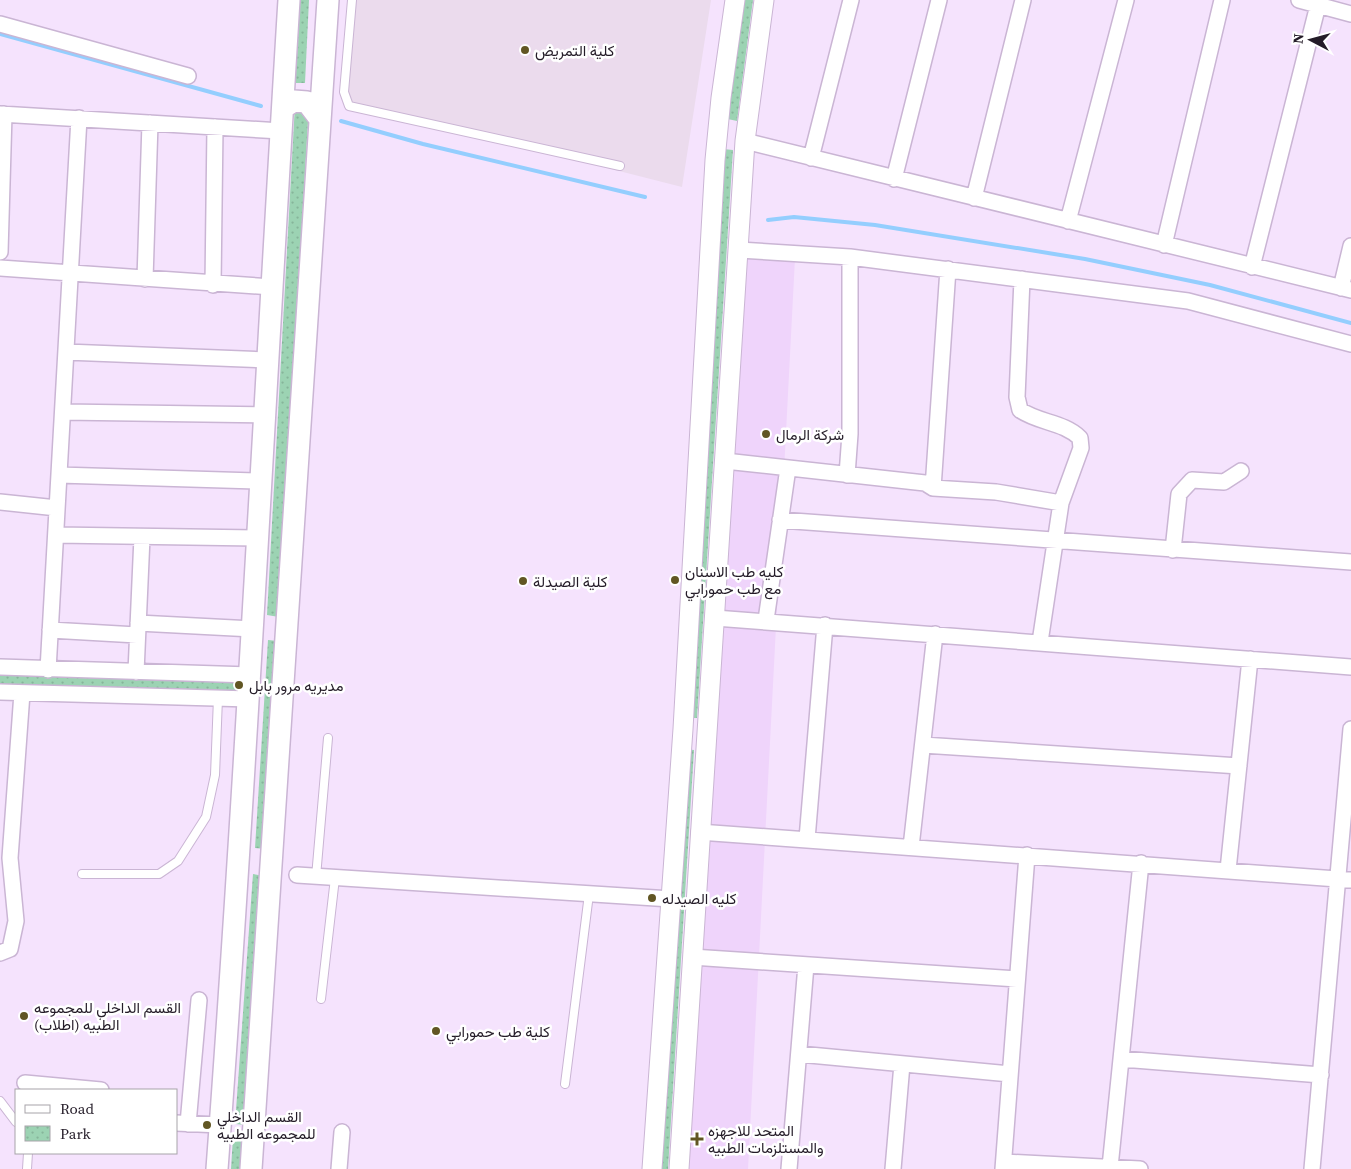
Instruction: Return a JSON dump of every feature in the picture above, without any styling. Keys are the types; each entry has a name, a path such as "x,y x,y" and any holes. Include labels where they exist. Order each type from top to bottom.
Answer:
{"main road":[{"path":"217,1169 250,699 260,481 289,0"},
{"path":"251,1169 328,0"},
{"path":"285,72 290,81 300,86 313,84 323,76"},
{"path":"282,108 294,101 307,102 320,119"},
{"path":"240,842 247,851 255,854 264,853 273,847"},
{"path":"238,874 247,868 256,868 267,874 270,882"}],"street":[{"path":"652,1169 683,718 718,121 735,0"},
{"path":"679,1169 745,148 764,0"},
{"path":"811,158 851,0"},
{"path":"894,178 939,0"},
{"path":"974,198 1024,0"},
{"path":"1068,221 1126,0"},
{"path":"1164,245 1222,0"},
{"path":"1299,0 1351,14"},
{"path":"1252,267 1318,5"},
{"path":"0,24 188,76"},
{"path":"0,252 2,114 281,130"},
{"path":"48,670 79,118"},
{"path":"718,121 731,128 748,122"},
{"path":"145,280 150,123"},
{"path":"213,284 215,127"},
{"path":"716,151 732,147 811,158 1346,289 1351,246"},
{"path":"739,250 850,257 1188,301 1351,344"},
{"path":"847,476 850,434 850,257"},
{"path":"0,268 145,280 272,287"},
{"path":"933,488 948,269"},
{"path":"1022,279 1017,397 1020,410 1030,417 1072,430 1080,438 1081,448 1061,503 1040,642"},
{"path":"66,352 268,360"},
{"path":"63,412 265,415"},
{"path":"725,461 847,476 926,483 933,488 996,492 1061,503"},
{"path":"766,620 788,468"},
{"path":"1173,550 1179,494 1192,480 1224,482 1241,471"},
{"path":"59,475 260,481"},
{"path":"0,502 57,508"},
{"path":"780,520 1351,562"},
{"path":"56,535 257,538"},
{"path":"136,672 142,536"},
{"path":"715,618 766,620 1351,667"},
{"path":"807,839 825,625"},
{"path":"50,630 253,629"},
{"path":"911,847 935,634"},
{"path":"1228,870 1250,659"},
{"path":"0,667 250,675"},
{"path":"0,692 250,699"},
{"path":"0,953 10,949 16,921 10,858 22,693"},
{"path":"683,718 694,725 708,722"},
{"path":"1312,1169 1320,1075 1345,880 1351,729"},
{"path":"681,746 695,744 705,750"},
{"path":"922,745 1239,766"},
{"path":"700,832 1141,863 1345,880"},
{"path":"1027,855 1004,1165 1140,1169"},
{"path":"1110,1167 1141,863"},
{"path":"297,875 671,899"},
{"path":"692,957 1017,979"},
{"path":"789,1169 806,965"},
{"path":"199,1000 182,1123 220,1125"},
{"path":"799,1054 1010,1074"},
{"path":"1122,1059 1320,1075"},
{"path":"893,1169 902,1064"},
{"path":"25,1083 90,1089"},
{"path":"339,1169 342,1132"}],"lane":[{"path":"352,0 344,92 349,106 620,166"},
{"path":"82,874 159,874 178,861 206,817 215,776 218,698"},
{"path":"316,876 328,738"},
{"path":"320,999 335,878"},
{"path":"565,1084 589,894"},
{"path":"0,1101 15,1121"},
{"path":"27,1169 28,1154"}],"shaded area":[{"name":"كلية التمريض","path":"350,0 711,0 682,187 343,101"},
{"path":"743,257 795,258 748,1169 686,1169"}],"green space":[{"path":"298,0 309,0 305,83 294,83"},
{"path":"740,0 753,0 737,121 723,118"},
{"path":"295,104 309,105 279,617 267,615"},
{"path":"723,149 733,150 697,718 687,718"},
{"path":"268,640 278,641 266,849 255,848"},
{"path":"0,671 238,681 237,693 0,684"},
{"path":"685,749 694,750 668,1169 657,1169"},
{"path":"253,874 264,876 246,1125 235,1124"},
{"path":"233,1137 245,1137 243,1169 231,1169"}],"waterway":[{"path":"0,34 261,106"},
{"path":"341,121 423,144 645,197"},
{"path":"768,220 794,217 875,225 1085,259 1210,285 1351,323"}],"place":[{"name":"كلية التمريض","path":"525,50"},
{"name":"شركة الرمال","path":"766,434"},
{"name":"كليه طب الاسنان مع طب حمورابي","path":"675,580"},
{"name":"كلية الصيدلة","path":"523,581"},
{"name":"مديريه مرور بابل","path":"239,685"},
{"name":"كليه الصيدله","path":"652,898"},
{"name":"القسم الداخلي للمجموعه الطبيه (اطلاب)","path":"24,1016"},
{"name":"كلية طب حمورابي","path":"436,1031"},
{"name":"القسم الداخلي للمجموعه الطبيه","path":"207,1125"},
{"name":"المتحد للاجهزه والمستلزمات الطبيه","path":"697,1139"}]}
